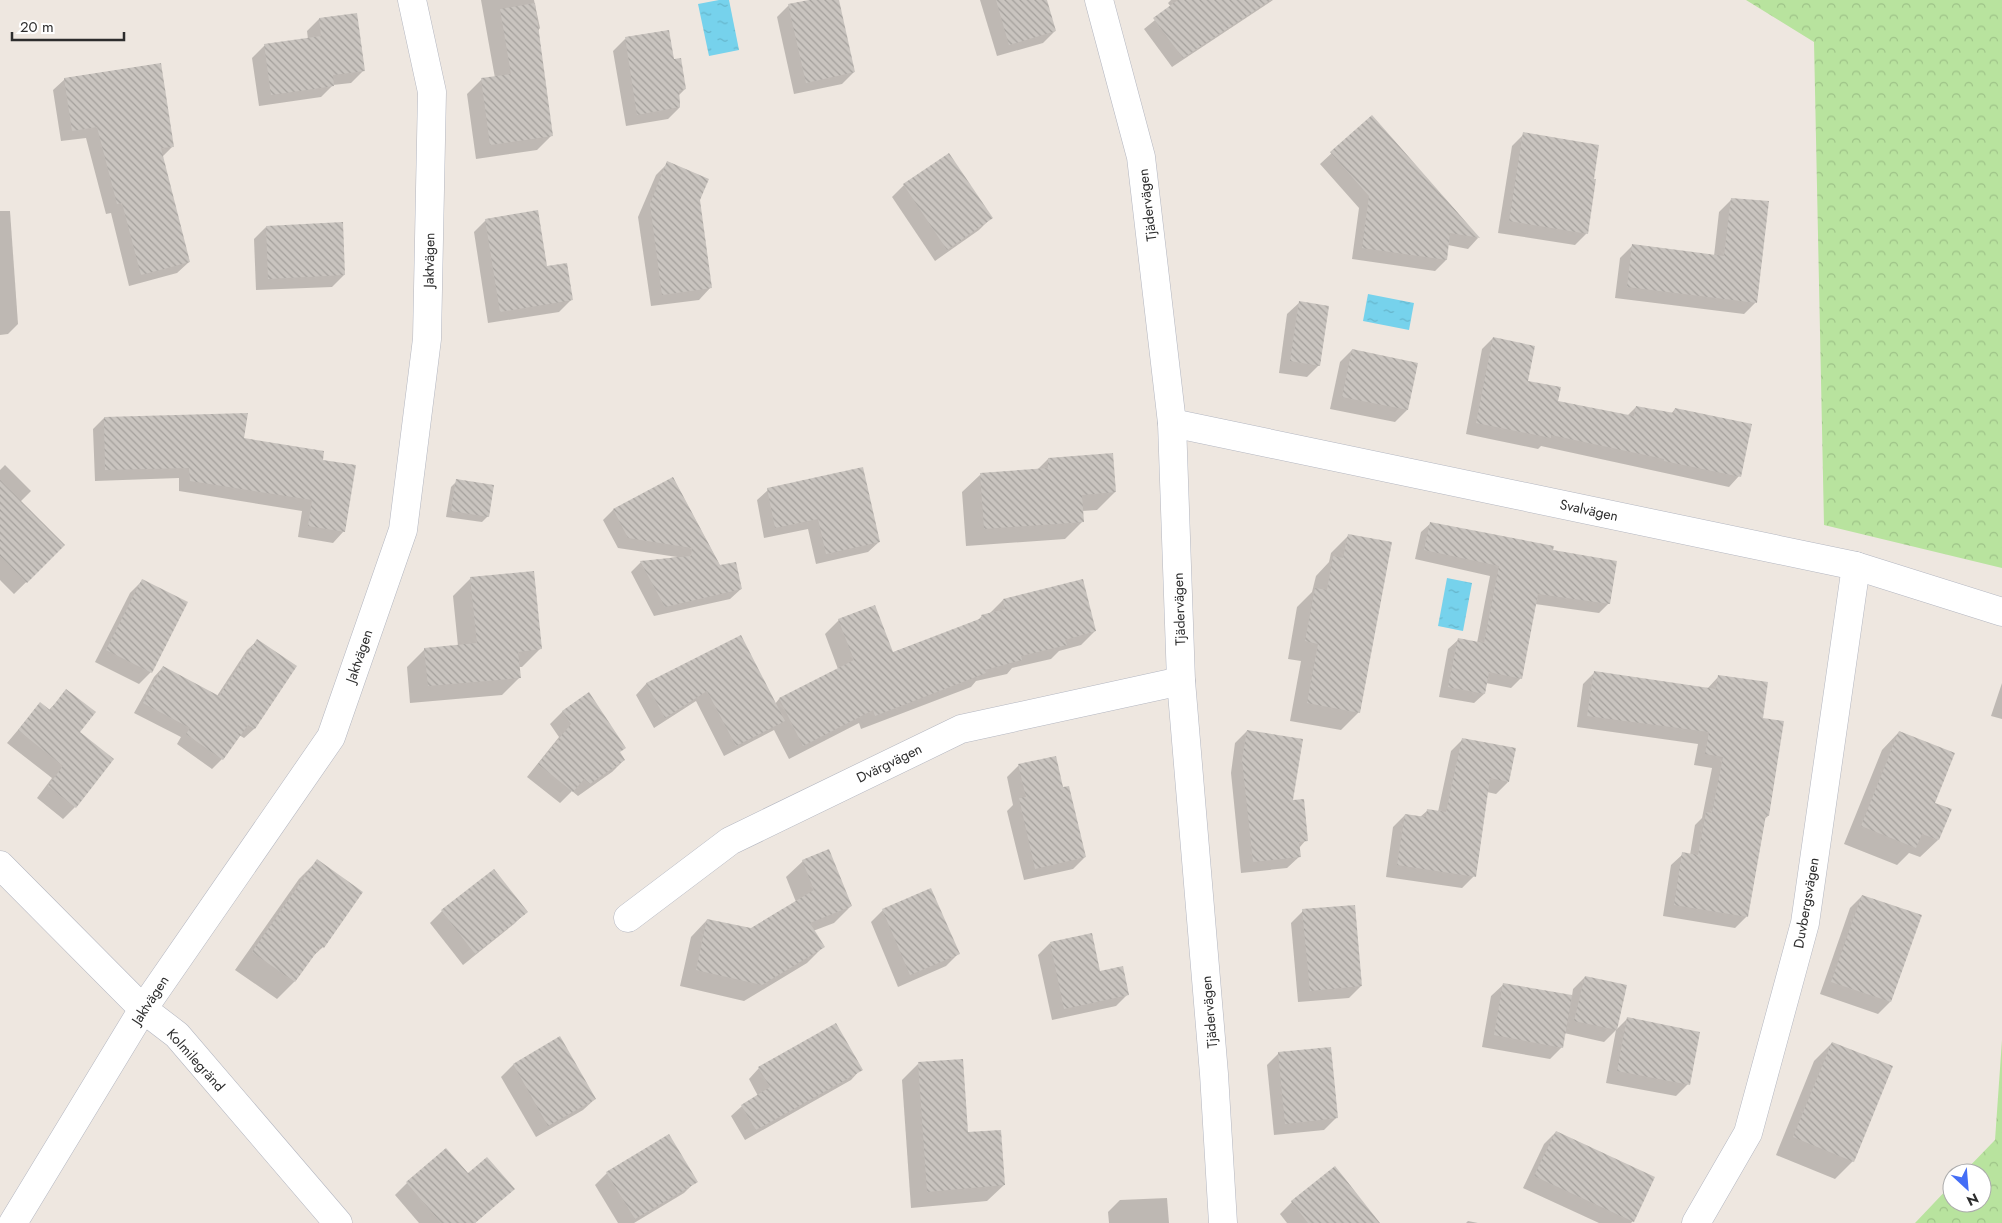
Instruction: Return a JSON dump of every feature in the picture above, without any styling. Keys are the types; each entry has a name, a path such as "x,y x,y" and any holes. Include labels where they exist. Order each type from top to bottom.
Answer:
{"street":[{"name":"Jaktvägen","path":"13,1223 143,1008 330,737 403,530 427,339 432,92 412,0"},
{"name":"Tjädervägen","path":"1099,0 1141,157 1172,423 1181,681 1214,1074 1222,1223"},
{"name":"Svalvägen","path":"1172,423 1856,566 2002,612"},
{"name":"Duvbergsvägen","path":"1696,1223 1748,1133 1805,923 1856,566"},
{"name":"Dvärgvägen","path":"628,918 730,841 961,729 1181,681"},
{"name":"Kolmilegränd","path":"0,865 143,1008 177,1036 338,1223"}],"green space":[{"path":"1746,0 2002,0 2002,568 1824,525 1814,42"},
{"path":"2002,1040 2002,1223 1915,1223 1942,1195 1942,1213 1992,1213 1992,1163 1973,1163 1995,1140"}],"water":[{"path":"729,0 739,50 709,56 698,4"},
{"path":"1368,294 1414,303 1409,330 1363,321"},
{"path":"1447,578 1472,583 1463,631 1438,626"}],"building":[{"path":"809,0 839,0 855,72 806,83 788,4"},
{"path":"996,0 1047,0 1056,31 1009,45"},
{"path":"1178,0 1271,0 1183,58 1153,18"},
{"path":"535,3 553,136 490,145 481,78 511,74 500,9"},
{"path":"357,13 365,71 333,75 334,86 271,95 264,44 321,36 319,18"},
{"path":"669,30 674,59 681,58 686,89 679,91 680,107 637,115 625,37"},
{"path":"161,63 174,147 161,148 190,262 141,275 122,203 117,204 97,127 72,131 64,78"},
{"path":"1372,115 1480,238 1450,233 1447,260 1362,248 1369,196 1330,152"},
{"path":"1523,132 1599,145 1588,234 1509,221"},
{"path":"949,153 993,218 947,250 903,184"},
{"path":"667,161 709,179 700,200 712,288 662,295 650,204"},
{"path":"1731,198 1769,201 1757,303 1627,287 1632,244 1724,256"},
{"path":"538,210 547,266 567,263 573,300 500,312 485,219"},
{"path":"343,222 345,275 268,279 266,226"},
{"path":"1299,301 1329,306 1320,366 1290,361"},
{"path":"1493,337 1535,346 1528,381 1561,387 1558,401 1634,416 1636,406 1674,413 1675,408 1752,424 1741,477 1551,435 1551,438 1476,423"},
{"path":"1352,349 1418,363 1408,410 1342,397"},
{"path":"248,413 244,438 324,451 323,460 356,465 345,532 308,526 312,500 190,481 189,468 105,470 104,417"},
{"path":"1113,453 1116,492 1082,495 1084,522 984,529 980,473 1048,468 1048,458"},
{"path":"863,467 880,542 826,554 818,519 775,528 767,488"},
{"path":"673,477 720,565 736,562 742,589 665,607 640,561 691,556 692,548 628,538 613,509"},
{"path":"456,479 494,485 489,517 451,511"},
{"path":"0,480 65,545 27,583 0,556"},
{"path":"1430,522 1554,546 1553,550 1617,561 1610,604 1538,594 1522,679 1489,672 1485,694 1448,687 1458,638 1484,643 1499,566 1424,550"},
{"path":"1348,534 1392,542 1360,713 1307,703 1318,644 1305,641 1315,588 1327,590 1333,556 1343,558"},
{"path":"534,571 542,649 518,652 521,678 428,686 424,648 477,643 470,577"},
{"path":"142,579 188,602 152,673 106,650"},
{"path":"1083,579 1096,631 1065,640 1067,645 1021,656 1022,660 985,670 986,673 875,716 873,710 803,746 779,698 854,660 838,619 875,605 893,652 982,618 981,615 1005,609 1003,599"},
{"path":"741,635 785,721 736,746 707,691 665,718 646,683"},
{"path":"257,639 297,666 255,729 248,725 223,760 186,734 190,728 143,703 163,666 219,696"},
{"path":"1594,671 1716,689 1718,675 1768,682 1763,718 1784,721 1769,816 1766,815 1748,917 1674,905 1682,852 1698,855 1706,812 1712,813 1723,757 1705,754 1709,732 1587,716"},
{"path":"66,689 96,712 80,732 114,759 76,808 48,786 63,766 18,730 40,702 50,710"},
{"path":"589,692 626,748 620,752 625,760 590,784 584,779 573,792 538,764 571,724 562,711"},
{"path":"1247,730 1303,739 1293,800 1304,799 1308,841 1299,842 1301,857 1253,862 1242,760"},
{"path":"1899,731 1955,753 1935,803 1952,809 1939,840 1922,834 1916,848 1861,826"},
{"path":"1462,738 1516,748 1509,782 1490,778 1476,877 1397,865 1405,814 1426,817 1427,809 1446,812"},
{"path":"1056,756 1063,787 1069,786 1086,857 1035,869 1019,798 1026,797 1018,764"},
{"path":"829,849 852,906 810,923 825,947 762,985 696,970 707,919 751,928 814,890 802,860"},
{"path":"317,859 363,892 324,948 321,946 295,982 252,952"},
{"path":"494,869 528,912 475,954 441,910"},
{"path":"931,888 960,954 910,975 882,909"},
{"path":"1862,895 1922,915 1891,1002 1831,982"},
{"path":"1355,905 1362,986 1310,991 1302,909"},
{"path":"1092,933 1100,971 1123,966 1129,995 1064,1009 1050,942"},
{"path":"1585,976 1627,985 1617,1030 1574,1021"},
{"path":"1503,983 1572,995 1563,1048 1494,1035"},
{"path":"1627,1017 1700,1032 1690,1085 1617,1071"},
{"path":"836,1023 863,1070 756,1130 741,1105 770,1087 758,1067"},
{"path":"560,1036 596,1099 548,1126 513,1064"},
{"path":"1832,1042 1893,1066 1854,1162 1793,1137"},
{"path":"1331,1047 1338,1118 1285,1124 1278,1052"},
{"path":"963,1059 968,1132 1001,1130 1005,1185 927,1192 918,1062"},
{"path":"1556,1131 1655,1177 1634,1222 1534,1176"},
{"path":"669,1134 698,1182 635,1219 606,1172"},
{"path":"446,1148 468,1173 487,1157 515,1189 475,1223 441,1223 406,1182"},
{"path":"1335,1166 1380,1223 1308,1223 1291,1201"}]}
